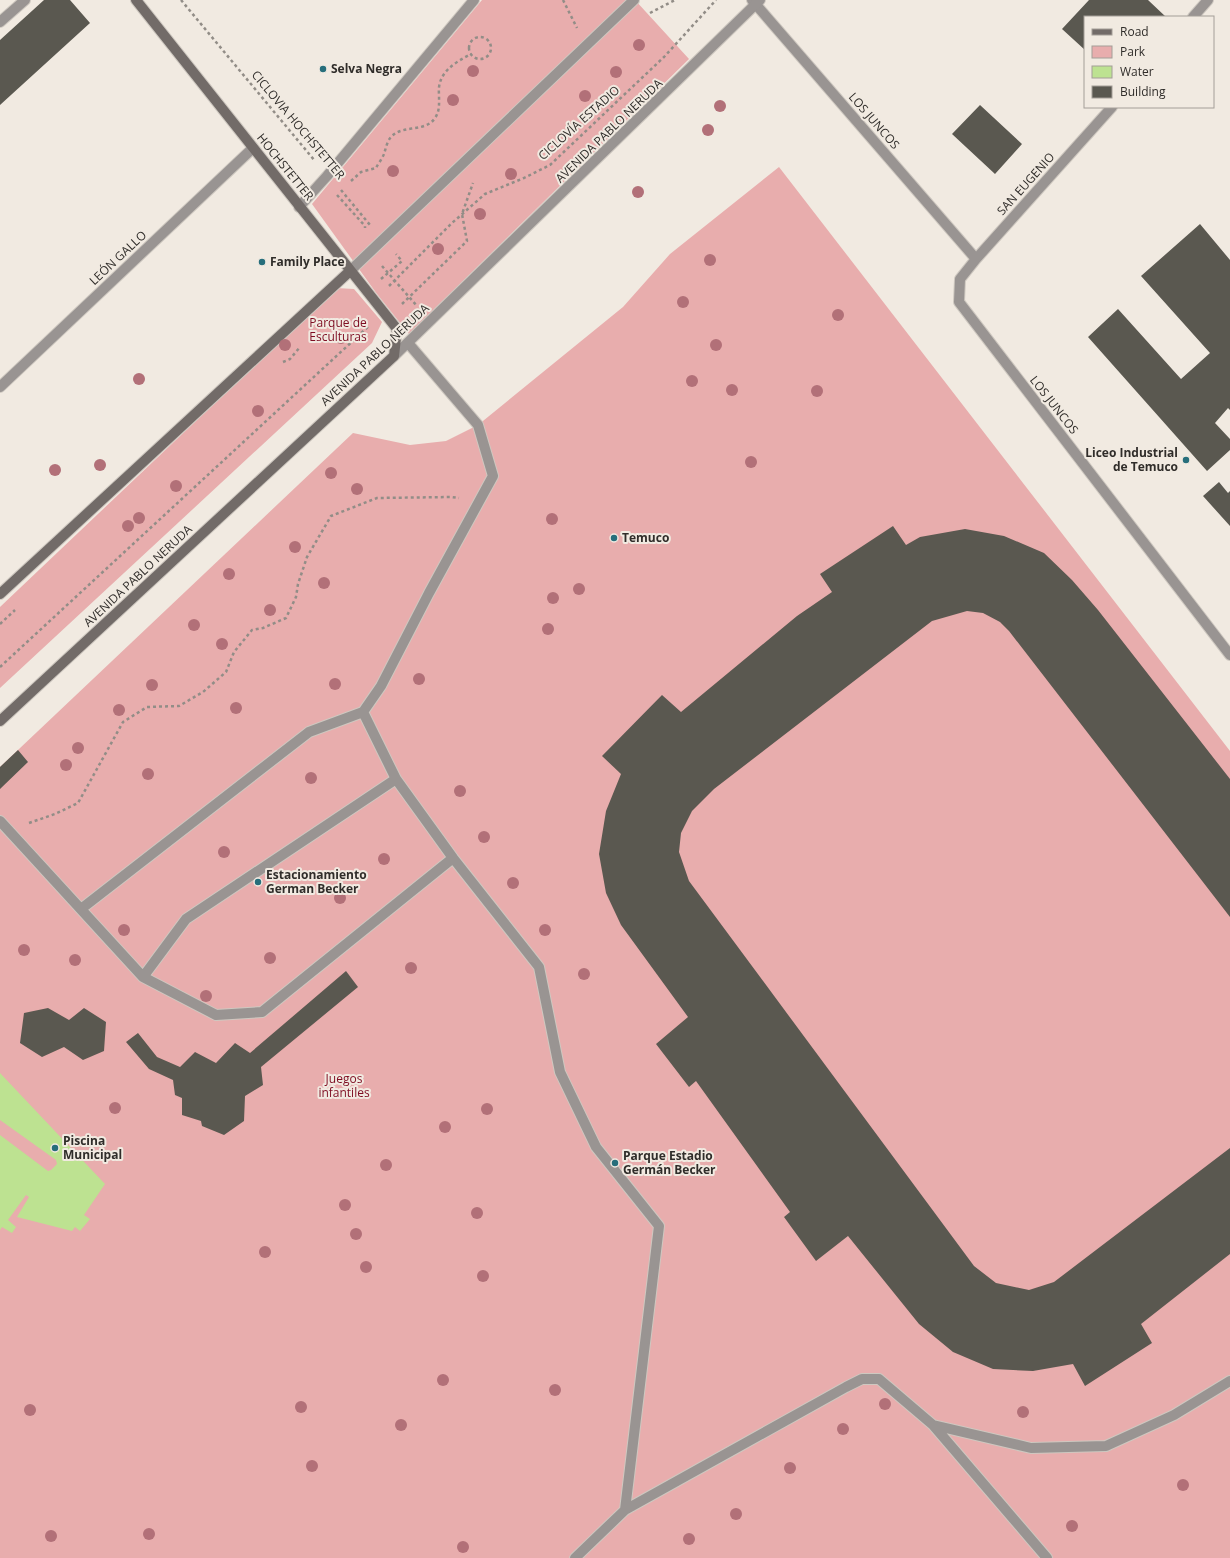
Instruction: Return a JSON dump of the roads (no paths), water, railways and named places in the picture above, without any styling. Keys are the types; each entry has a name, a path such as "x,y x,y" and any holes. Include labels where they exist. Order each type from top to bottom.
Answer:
{"main road":[{"name":"HOCHSTETTER","path":"136,0 397,329 394,356"},
{"path":"0,594 350,271"},
{"name":"AVENIDA PABLO NERUDA","path":"0,721 394,356"}],"street":[{"path":"0,22 25,0"},
{"path":"300,206 327,176 474,0"},
{"path":"350,271 634,0"},
{"path":"1194,16 1208,0"},
{"name":"LOS JUNCOS","path":"756,1 976,258"},
{"name":"AVENIDA PABLO NERUDA","path":"394,356 756,1"},
{"name":"SAN EUGENIO","path":"960,279 976,258 1111,108"},
{"name":"LEÓN GALLO","path":"0,387 253,148"},
{"name":"LOS JUNCOS","path":"960,279 959,302 1230,655"},
{"path":"81,909 309,732 363,712 381,686 429,593 493,476 478,425 408,343"},
{"path":"363,712 396,778 454,858 539,967 560,1072 596,1147 659,1226 625,1510"},
{"path":"143,977 186,919 396,778"},
{"path":"0,821 143,977 216,1015 262,1012 454,858"},
{"path":"575,1558 625,1510 862,1379 879,1379 933,1425 1047,1558"},
{"path":"933,1425 1031,1448 1106,1446 1174,1415 1230,1381"}],"water":[{"name":"Piscina Municipal","path":"0,1073 105,1184 84,1215 90,1219 80,1231 75,1227 72,1231 17,1217 29,1197 26,1195 8,1220 16,1227 12,1233 2,1227 0,1230 0,1135 48,1171 57,1164 56,1160 0,1120"}],"place":[{"name":"Selva Negra","path":"323,69"},
{"name":"Family Place","path":"262,262"},
{"name":"Liceo Industrial de Temuco","path":"1186,460"},
{"name":"Temuco","path":"614,538"},
{"name":"Estacionamiento German Becker","path":"258,882"},
{"name":"Piscina Municipal","path":"55,1148"},
{"name":"Parque Estadio Germán Becker","path":"615,1163"}],"park label":[{"name":"Parque de Esculturas","path":"338,330"},
{"name":"Juegos infantiles","path":"344,1086"}]}
